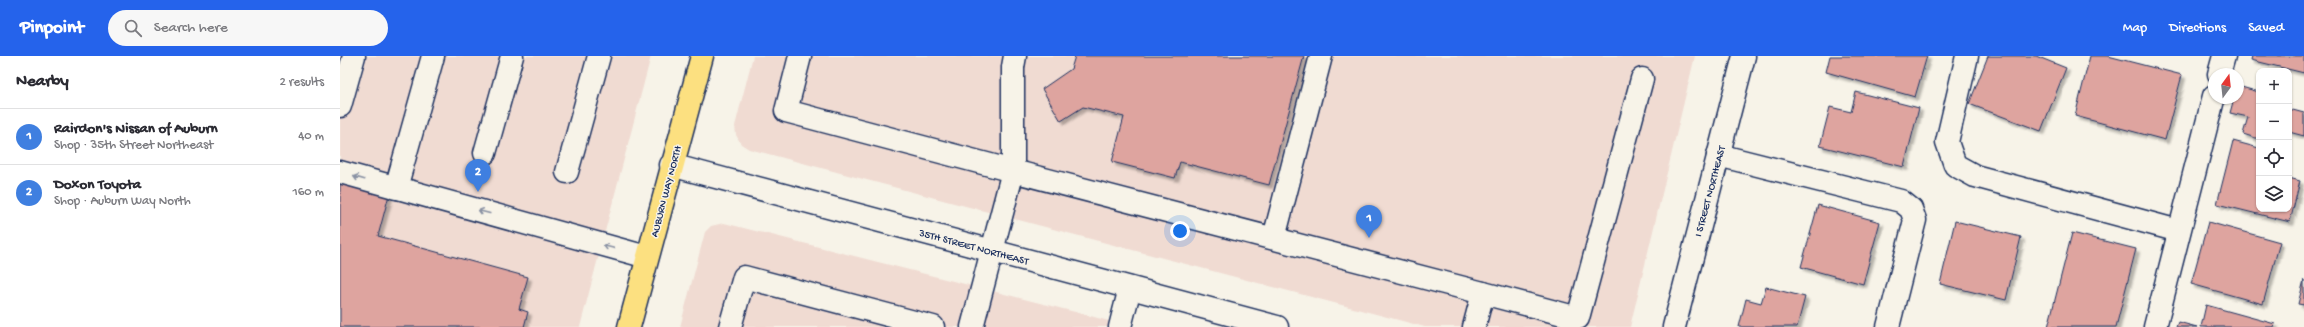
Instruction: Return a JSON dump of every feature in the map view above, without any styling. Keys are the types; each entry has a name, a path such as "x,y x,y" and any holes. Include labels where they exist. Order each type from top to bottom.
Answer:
{"main road":[{"name":"AUBURN WAY NORTH","path":"629,327 671,165 702,56"}],"street":[{"path":"340,106 354,56"},
{"path":"396,188 433,56"},
{"path":"485,153 512,56"},
{"path":"568,172 599,56"},
{"path":"800,56 786,111 1578,318 1642,79"},
{"path":"972,327 1013,171 1013,67 1015,56"},
{"path":"1274,238 1321,56"},
{"name":"I STREET NORTHEAST","path":"1674,327 1744,56"},
{"path":"1967,56 1946,142 1956,166 1975,176 2179,231"},
{"path":"2221,68 2224,56"},
{"path":"2155,327 2212,104"},
{"path":"1718,155 1901,200 1911,209 1915,220 1888,327"},
{"name":"35TH STREET NORTHEAST","path":"671,165 1277,327"},
{"path":"340,172 647,257"},
{"path":"730,327 744,276 933,327"},
{"path":"1120,327 1130,288"},
{"path":"1474,327 1483,293"}],"shaded area":[{"path":"340,56 651,56 580,327 340,327"},
{"path":"753,56 1695,56 1630,327 1425,327 749,149 741,144 736,135 735,126"},
{"path":"724,223 1131,327 680,327 705,232 711,226"}],"building":[{"path":"1075,56 1304,56 1269,185 1180,162 1175,178 1112,162 1124,117 1083,107 1061,121 1042,89 1071,69"},
{"path":"1830,56 1927,56 1915,97 1826,72"},
{"path":"1988,56 2036,56 2066,68 2041,131 1969,104"},
{"path":"2090,56 2108,56 2182,75 2165,140 2075,116"},
{"path":"2252,56 2304,56 2304,73 2292,70 2292,68 2284,68 2251,60"},
{"path":"2244,88 2256,91 2256,138 2243,134 2248,117 2230,113 2232,104 2244,104"},
{"path":"1856,92 1919,108 1904,167 1820,146 1830,107 1851,112"},
{"path":"2292,110 2304,113 2304,136 2292,133"},
{"path":"2233,141 2256,147 2256,212 2292,212 2292,179 2300,181 2290,222 2217,204"},
{"path":"340,182 389,195 378,236 528,277 519,309 528,312 524,327 340,327"},
{"path":"1818,205 1880,222 1863,284 1801,267"},
{"path":"1955,221 2021,237 2006,300 1940,284"},
{"path":"2208,222 2280,242 2263,304 2191,284"},
{"path":"2072,233 2136,249 2116,327 2048,327"},
{"path":"2304,280 2304,305 2298,304"},
{"path":"1766,287 1805,297 1797,327 1739,327 1746,299 1761,303"},
{"path":"2206,305 2275,324 2274,327 2201,327"},
{"path":"2178,322 2197,327 2176,327"}],"place":[{"name":"Doxon Toyota","path":"478,192"},
{"name":"Rairdon's Nissan of Auburn","path":"1369,238"}]}
